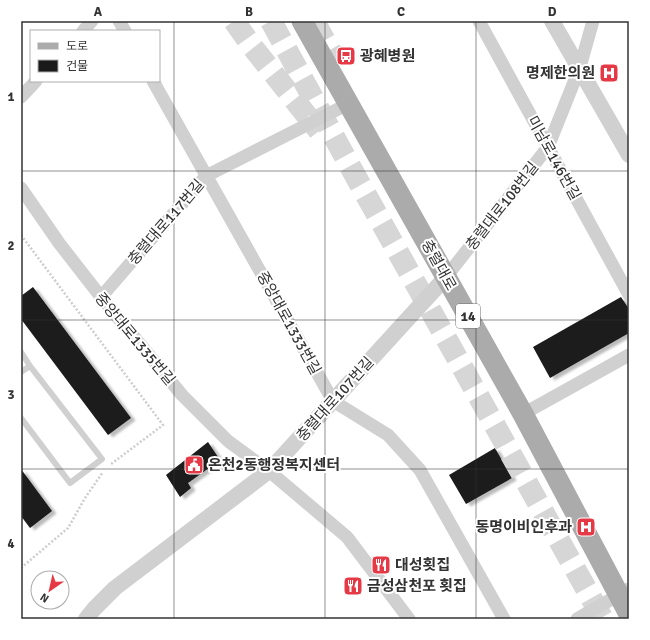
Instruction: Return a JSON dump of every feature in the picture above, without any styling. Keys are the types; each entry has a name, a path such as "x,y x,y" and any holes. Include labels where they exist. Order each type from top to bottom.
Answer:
{"main road":[{"name":"충렬대로","path":"302,21 624,592 629,614"}],"street":[{"path":"84,30 92,21"},
{"path":"119,21 124,30"},
{"name":"미남로146번길","path":"479,21 629,295"},
{"path":"552,21 580,67 629,155"},
{"name":"충렬대로108번길","path":"446,277 548,147 580,67 593,21"},
{"path":"21,97 35,82"},
{"name":"중앙대로1333번길","path":"154,82 333,401 388,435 420,470 504,619"},
{"name":"충렬대로117번길","path":"101,297 206,176 348,104"},
{"name":"중앙대로1335번길","path":"21,188 58,243 182,395 228,441 269,471 347,537 409,619"},
{"name":"충렬대로107번길","path":"86,619 114,588 269,471 446,277"},
{"path":"523,414 629,355"},
{"path":"577,619 624,592"}],"lane":[{"path":"21,352 30,366 102,459 70,483 21,418"},
{"path":"21,372 30,366"}],"path":[{"path":"21,235 163,425 106,468 85,498 68,528 21,568"}],"building":[{"path":"33,287 131,418 108,435 21,319 21,296"},
{"path":"621,297 629,309 629,333 550,378 533,347"},
{"path":"208,442 220,460 188,483 191,488 180,497 166,475"},
{"path":"495,448 512,478 466,504 449,475"},
{"path":"21,469 52,511 30,528 21,516"}],"tunnel":[{"path":"234,21 251,45 319,131"},
{"path":"271,21 356,177 603,619"},
{"path":"314,21 336,61"}],"place":[{"name":"광혜병원","path":"346,56"},
{"name":"명제한의원","path":"609,73"},
{"name":"온천2동행정복지센터","path":"194,465"},
{"name":"동명이비인후과","path":"586,527"},
{"name":"대성횟집","path":"381,565"},
{"name":"금성삼천포 횟집","path":"353,586"}]}
